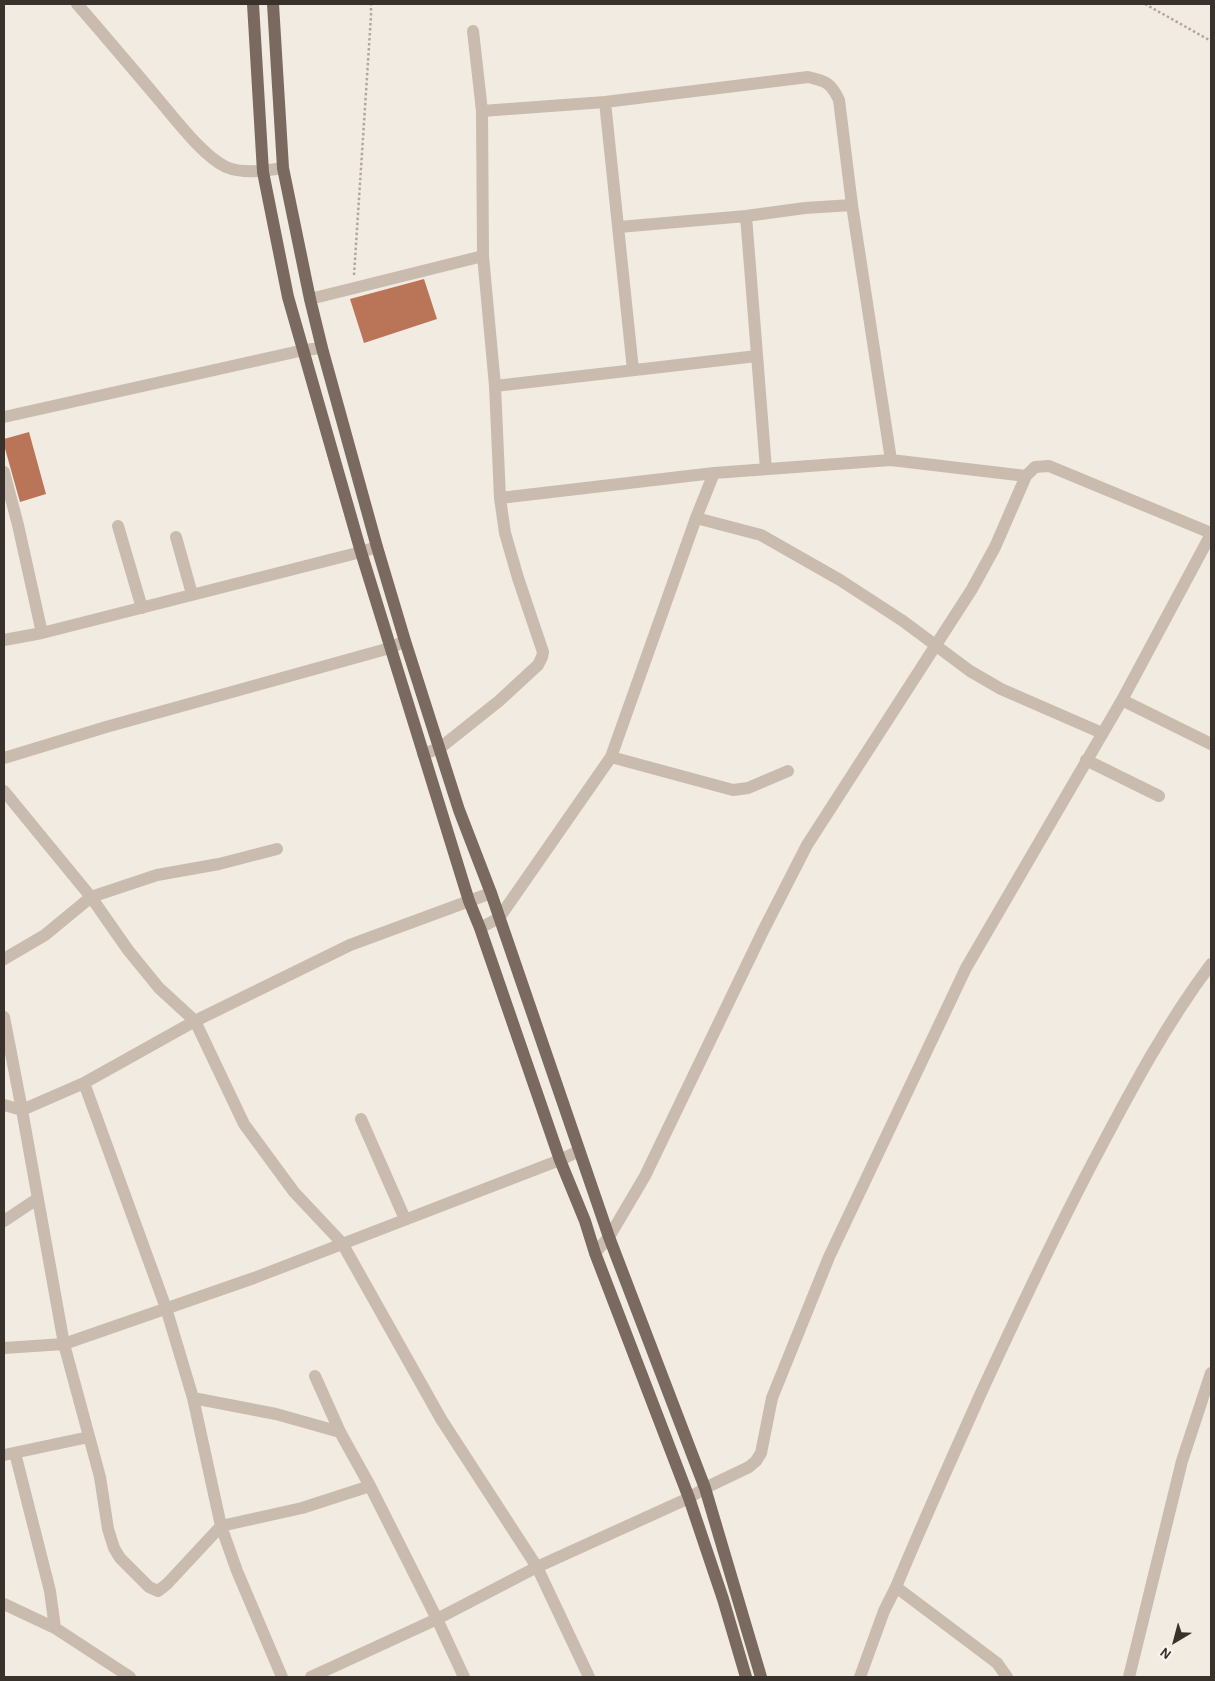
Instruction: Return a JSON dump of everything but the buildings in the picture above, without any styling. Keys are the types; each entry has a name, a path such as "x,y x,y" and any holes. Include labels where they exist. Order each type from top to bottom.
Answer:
{"main road":[{"path":"254,4 263,172 288,297 361,552 469,902 480,928 560,1160 585,1221 595,1253 689,1498 723,1599 746,1677"},
{"path":"273,4 283,168 310,300 377,547 459,810 491,893 609,1237 705,1488 761,1677"},
{"path":"440,811 459,810"}],"street":[{"path":"77,4 186,131 214,159 236,170 263,172 283,168"},
{"path":"423,754 440,748 499,701 538,665 543,652 504,533 500,498 495,386 483,256 482,112 474,31"},
{"path":"482,112 605,102 808,77 824,80 834,89 839,100 852,205 891,460"},
{"path":"605,102 633,370"},
{"path":"619,227 852,205"},
{"path":"746,216 766,469"},
{"path":"310,300 483,256"},
{"path":"4,417 304,350 322,348"},
{"path":"495,386 757,356"},
{"path":"500,498 714,474 891,460 1026,476"},
{"path":"311,1677 437,1619 537,1567 689,1498 705,1488 749,1468 756,1461 761,1453 772,1398 829,1257 966,968 1122,700 1211,533 1049,466 1035,467 1026,476 995,547 972,589 807,846 763,931 645,1176 609,1237 595,1253"},
{"path":"4,472 42,633"},
{"path":"480,928 499,918 611,757 696,518 714,474"},
{"path":"696,518 761,535 840,580 903,621 970,671 1001,689 1102,733"},
{"path":"118,526 142,608"},
{"path":"176,537 192,594"},
{"path":"4,640 42,633 377,547"},
{"path":"4,758 106,727 390,648 405,641"},
{"path":"1122,700 1211,744"},
{"path":"611,757 733,790 748,788 788,772"},
{"path":"1086,760 1159,796"},
{"path":"4,791 91,896 128,950 159,988 195,1021 244,1124 294,1192 342,1243 442,1419 537,1567 589,1677"},
{"path":"4,959 45,936 91,896 157,875 219,864 277,849"},
{"path":"4,1105 22,1110 84,1083 195,1021 350,945 491,893"},
{"path":"860,1677 884,1611 923,1522 1065,1214 1162,1038 1209,973"},
{"path":"4,1017 64,1344 77,1386 100,1478 108,1529 114,1548 120,1558 149,1588 158,1591 167,1584 222,1526 302,1508 370,1486"},
{"path":"84,1083 166,1308 193,1398 222,1526 237,1571 282,1677"},
{"path":"361,1119 405,1219"},
{"path":"4,1348 64,1344 254,1278 579,1151"},
{"path":"4,1221 37,1199"},
{"path":"1129,1677 1182,1461 1211,1374"},
{"path":"316,1376 340,1432 370,1486 464,1677"},
{"path":"193,1398 276,1414 340,1432"},
{"path":"55,1628 48,1583 9,1454 89,1437"},
{"path":"896,1587 997,1663 1007,1677"},
{"path":"4,1604 55,1628 130,1677"}],"path":[{"path":"353,289 371,4"},
{"path":"1146,4 1211,41"}]}
